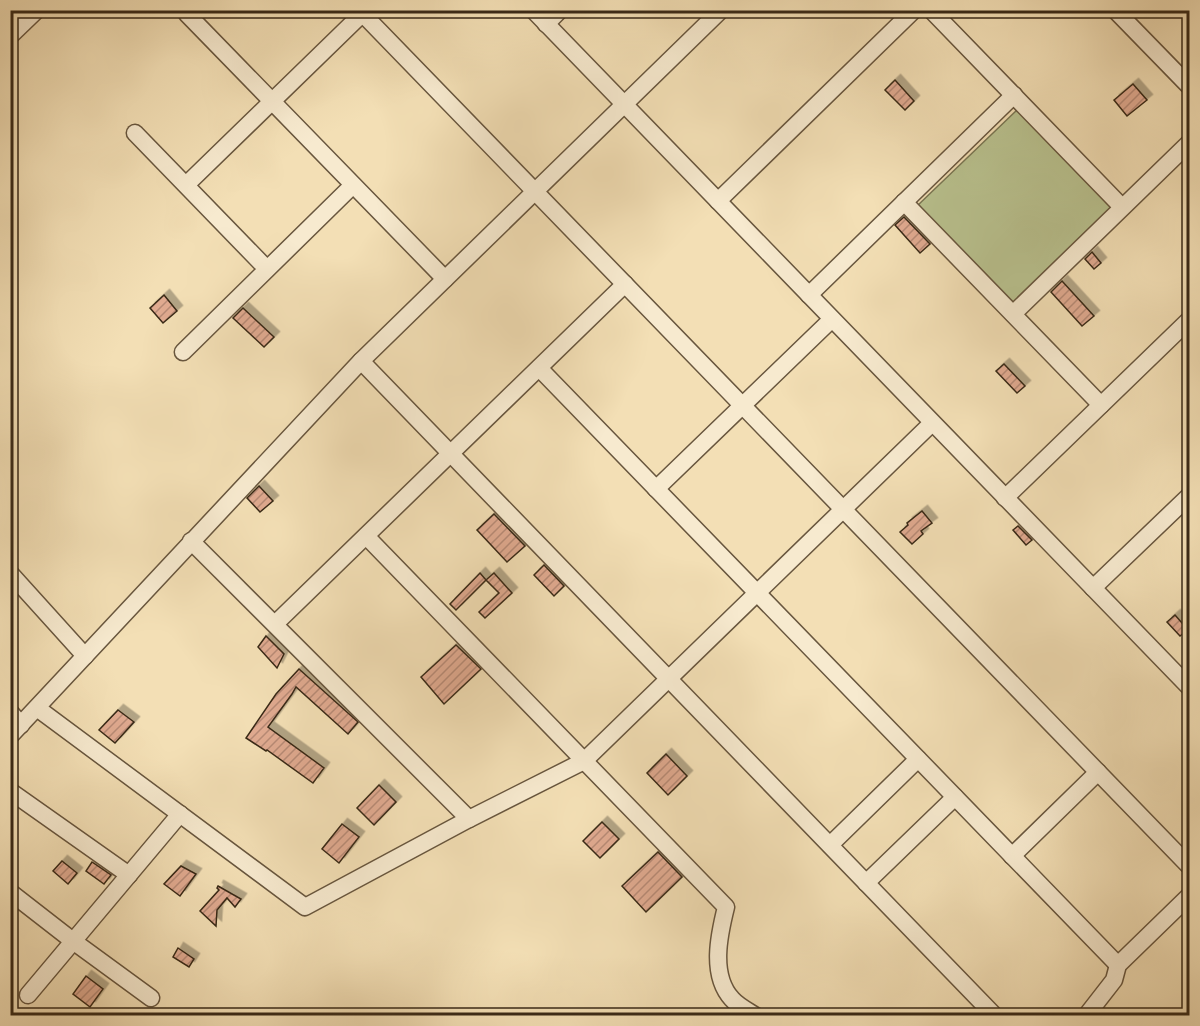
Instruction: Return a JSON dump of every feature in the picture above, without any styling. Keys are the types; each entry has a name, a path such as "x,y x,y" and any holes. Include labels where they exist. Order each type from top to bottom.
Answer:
{"street":[{"path":"10,36 37,10"},
{"path":"191,10 187,14 445,279"},
{"path":"533,10 1190,688"},
{"path":"546,24 561,10"},
{"path":"14,725 37,708 361,361 722,10"},
{"path":"718,201 914,10"},
{"path":"931,10 1122,207"},
{"path":"1115,10 1190,87"},
{"path":"186,185 363,12 1190,867"},
{"path":"809,295 1014,96"},
{"path":"135,133 267,269"},
{"path":"1013,314 1190,142"},
{"path":"183,352 353,185"},
{"path":"904,202 1101,405"},
{"path":"275,624 625,284"},
{"path":"656,489 832,319"},
{"path":"1005,498 1190,319"},
{"path":"361,361 995,1016"},
{"path":"539,368 1118,965"},
{"path":"37,708 304,907 584,761 932,423"},
{"path":"1093,588 1190,495"},
{"path":"366,536 726,907 720,934 719,977 732,999 756,1016"},
{"path":"191,541 469,819"},
{"path":"10,573 85,656"},
{"path":"830,845 918,759"},
{"path":"1012,856 1098,772"},
{"path":"10,791 129,875"},
{"path":"866,883 955,797"},
{"path":"28,995 180,814"},
{"path":"10,892 151,998"},
{"path":"1086,1016 1114,980 1118,965 1190,895"}],"green space":[{"path":"1019,108 1116,209 1012,308 916,207"}],"building":[{"path":"895,80 914,101 905,110 885,90"},
{"path":"1133,84 1147,100 1127,116 1114,100"},
{"path":"904,217 930,244 920,253 895,225"},
{"path":"1092,252 1101,263 1094,269 1085,259"},
{"path":"1062,281 1094,316 1082,326 1051,292"},
{"path":"164,295 177,311 163,323 150,308"},
{"path":"243,308 274,337 264,347 233,318"},
{"path":"1004,364 1025,386 1017,393 996,371"},
{"path":"259,486 273,501 260,512 247,498"},
{"path":"922,511 932,523 921,531 923,534 912,544 900,532"},
{"path":"494,514 525,546 507,562 477,530"},
{"path":"1018,526 1032,540 1026,545 1013,530"},
{"path":"544,565 564,586 554,596 534,575"},
{"path":"480,573 486,580 456,610 450,604"},
{"path":"494,573 512,593 485,618 479,612 499,593 486,580"},
{"path":"1175,615 1182,623 1190,617 1190,628 1180,636 1167,622"},
{"path":"266,636 284,654 277,668 258,647"},
{"path":"456,645 481,669 444,704 421,677"},
{"path":"299,669 358,722 348,734 296,687 268,727 324,768 313,783 246,738 276,694"},
{"path":"118,710 134,722 115,743 99,730"},
{"path":"666,754 687,776 668,795 647,773"},
{"path":"379,785 396,802 374,825 357,808"},
{"path":"602,822 619,839 600,858 583,841"},
{"path":"342,824 359,837 339,863 322,849"},
{"path":"658,852 682,877 646,912 622,886"},
{"path":"62,861 77,873 68,884 53,871"},
{"path":"92,862 111,875 104,884 86,871"},
{"path":"181,866 196,874 180,896 164,884"},
{"path":"218,886 241,899 235,907 227,898 217,910 216,926 200,911 219,890"},
{"path":"178,948 194,959 189,967 173,957"},
{"path":"86,976 103,989 90,1007 73,994"}]}
